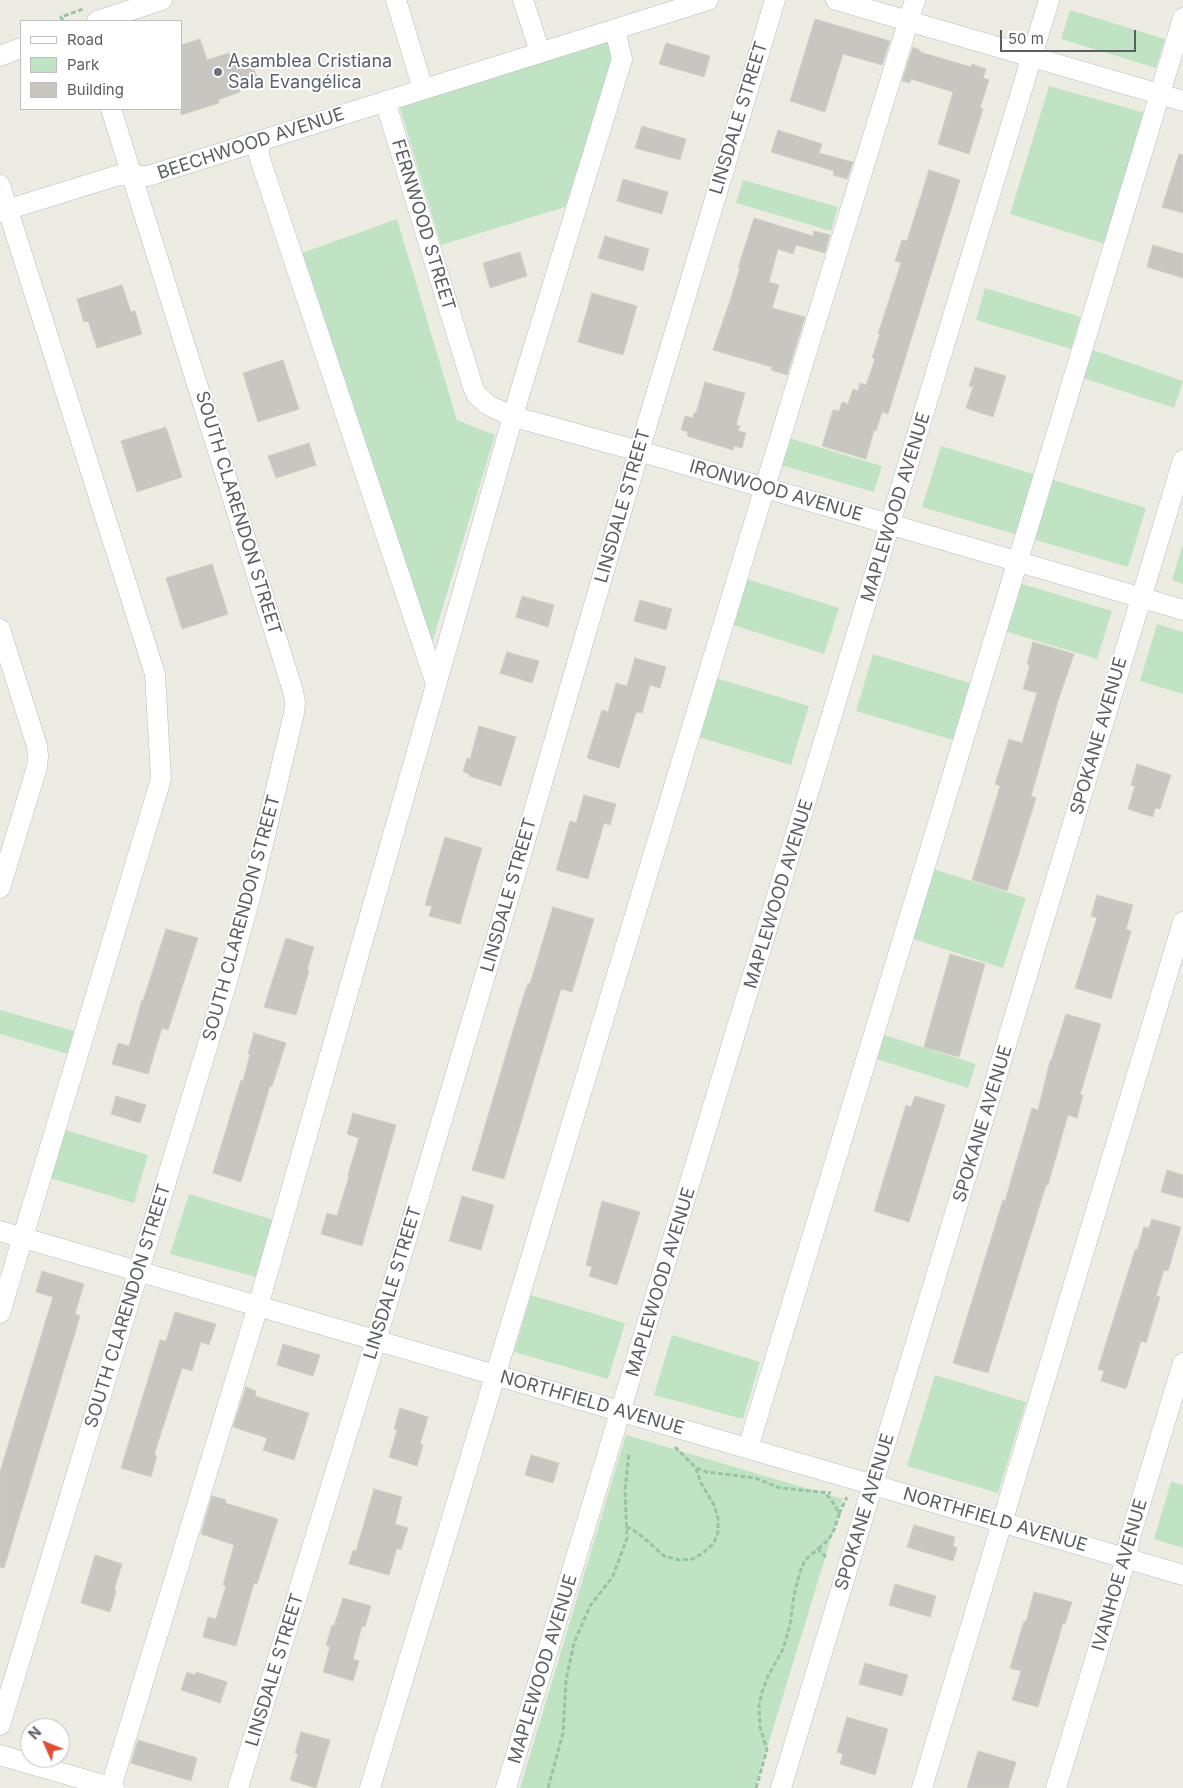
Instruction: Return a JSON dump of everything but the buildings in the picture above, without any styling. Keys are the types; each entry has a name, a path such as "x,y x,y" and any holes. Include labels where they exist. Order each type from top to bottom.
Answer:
{"street":[{"path":"101,20 162,0"},
{"path":"396,0 424,89 616,29 654,8 708,0"},
{"path":"523,0 540,52"},
{"name":"LINSDALE STREET","path":"238,1788 376,1340 509,896 639,451 775,0"},
{"path":"836,0 1183,101"},
{"path":"370,1788 915,0"},
{"name":"MAPLEWOOD AVENUE","path":"506,1788 1049,0"},
{"path":"748,1448 1183,18"},
{"path":"0,1755 113,1788 258,1306 513,417 622,59 616,29"},
{"path":"0,56 20,48"},
{"name":"BEECHWOOD AVENUE","path":"4,211 120,175 148,176 424,89"},
{"name":"FERNWOOD STREET","path":"385,101 461,349"},
{"name":"SOUTH CLARENDON STREET","path":"0,1725 226,985 252,890 295,702 111,110"},
{"path":"259,141 259,156 436,684"},
{"path":"0,185 4,211 156,674 161,779 0,1313"},
{"name":"IRONWOOD AVENUE","path":"461,349 477,395 488,405 513,417 639,451 1183,610"},
{"name":"SPOKANE AVENUE","path":"781,1788 1183,460"},
{"path":"0,629 38,756 37,767 0,888"},
{"path":"922,1788 1183,922"},
{"name":"NORTHFIELD AVENUE","path":"0,1231 1183,1575"},
{"name":"IVANHOE AVENUE","path":"1056,1788 1183,1363"}],"path":[{"path":"62,19 77,11"},
{"path":"672,1444 696,1468 716,1474 755,1478 780,1488 839,1494 856,1500"},
{"path":"548,1788 563,1733 566,1680 574,1642 590,1606 613,1576 626,1538 625,1490 629,1452"},
{"path":"626,1528 633,1530 643,1537 664,1556 679,1560 693,1559 703,1554 714,1543 718,1532 718,1518 714,1505 698,1477 696,1468"},
{"path":"825,1493 835,1505 839,1515"},
{"path":"756,1788 767,1750 760,1728 759,1706 762,1692 768,1676 783,1649 800,1572 805,1560 818,1549 834,1530 847,1497"},
{"path":"818,1549 826,1557"}],"green space":[{"path":"1070,10 1165,39 1156,68 1061,39"},
{"path":"611,40 615,56 565,207 441,245 399,105"},
{"path":"1049,86 1145,113 1105,244 1010,214"},
{"path":"743,180 838,207 831,231 736,203"},
{"path":"397,219 457,420 495,435 432,643 299,254"},
{"path":"985,288 1081,317 1071,349 976,320"},
{"path":"1087,348 1183,381 1174,408 1077,376"},
{"path":"785,437 882,466 874,492 777,464"},
{"path":"941,446 1146,508 1128,567 922,507"},
{"path":"1183,544 1183,584 1172,580"},
{"path":"744,578 839,608 824,654 730,624"},
{"path":"1016,582 1112,611 1097,659 1001,630"},
{"path":"1157,624 1183,632 1183,694 1140,681"},
{"path":"873,654 970,683 953,740 856,711"},
{"path":"713,677 809,706 791,765 695,736"},
{"path":"930,868 1026,898 1003,968 907,937"},
{"path":"0,1010 74,1031 68,1054 0,1034"},
{"path":"878,1033 976,1064 968,1088 870,1057"},
{"path":"59,1128 148,1155 134,1203 44,1176"},
{"path":"189,1194 277,1221 260,1278 170,1254"},
{"path":"531,1295 625,1323 608,1379 514,1352"},
{"path":"672,1335 760,1362 743,1419 654,1395"},
{"path":"935,1375 1026,1402 998,1493 907,1466"},
{"path":"626,1435 843,1499 755,1788 520,1788"},
{"path":"1171,1482 1183,1485 1183,1548 1154,1539"}],"place":[{"name":"Asamblea Cristiana Sala Evangélica","path":"218,72"}]}
